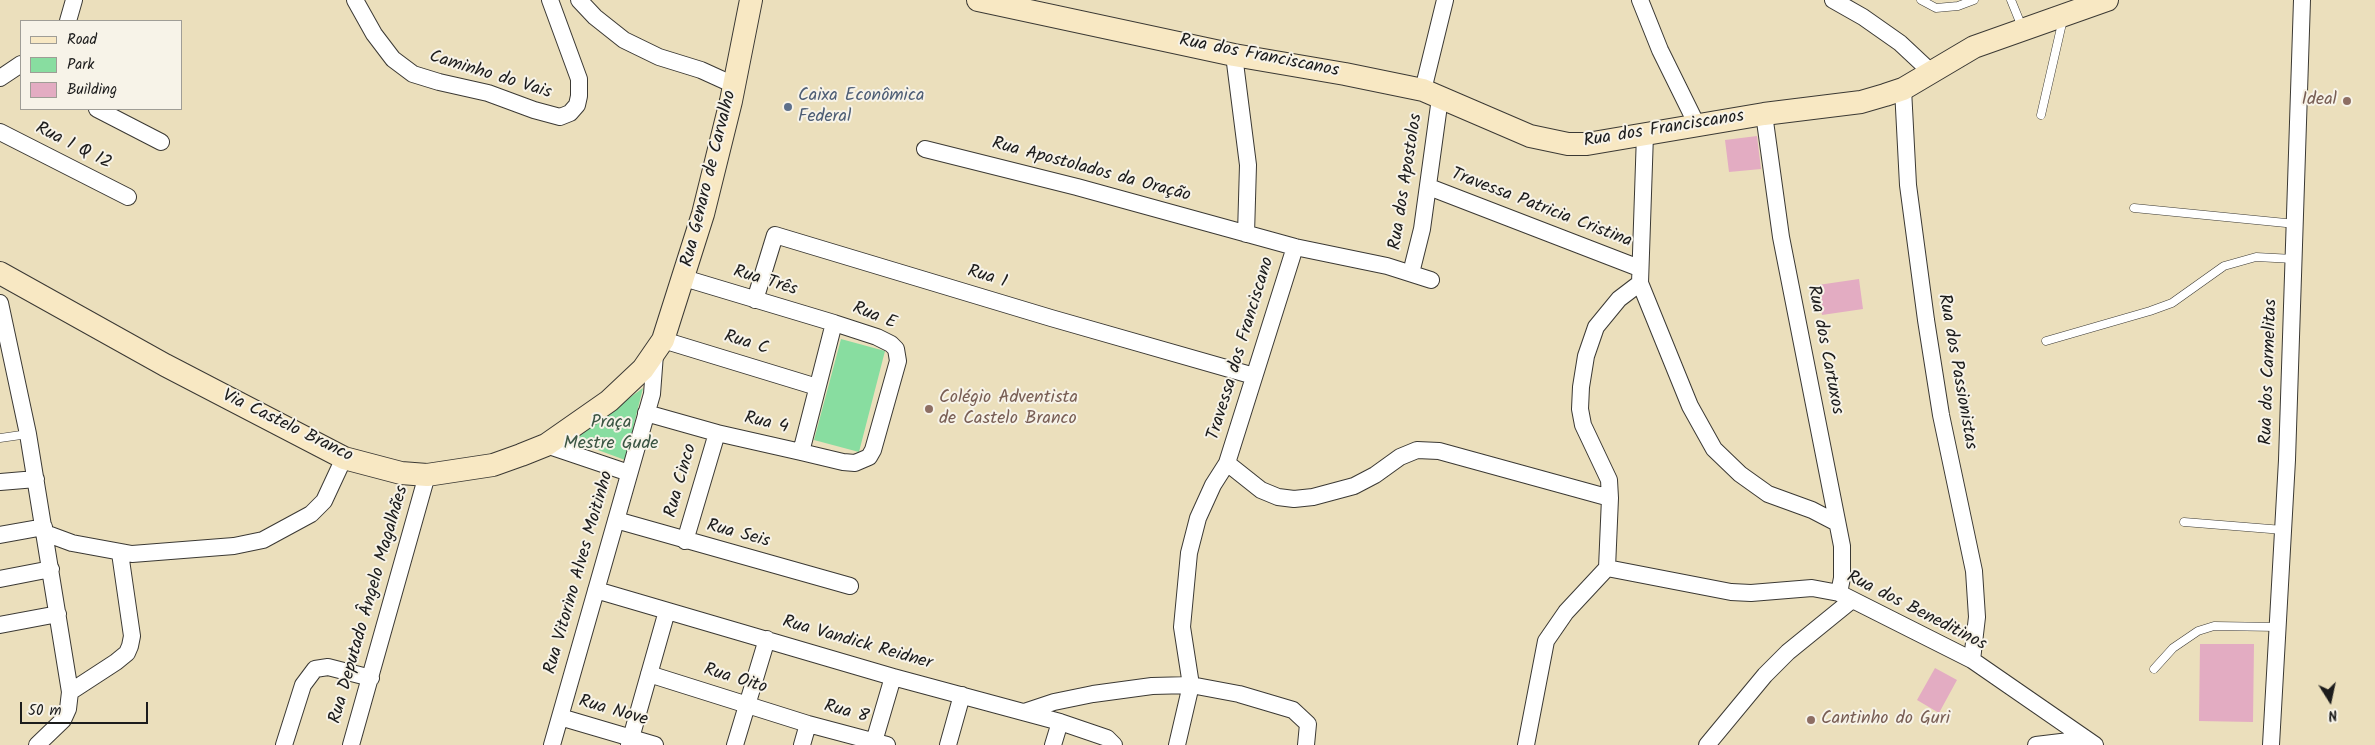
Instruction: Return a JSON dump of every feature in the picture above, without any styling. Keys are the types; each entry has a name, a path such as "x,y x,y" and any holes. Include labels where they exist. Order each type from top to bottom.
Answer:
{"street":[{"path":"68,20 74,0"},
{"name":"Caminho do Vais","path":"355,0 374,34 393,59 413,74 488,93 534,110 560,117 570,113 577,105 580,96 579,79 550,0"},
{"path":"579,0 595,17 624,40 659,56 701,70 734,85"},
{"name":"Rua Genaro de Carvalho","path":"659,347 684,278 703,214 734,85 751,0"},
{"name":"Rua dos Franciscanos","path":"978,0 1234,55 1345,74 1432,94 1530,136 1552,141 1587,144 1764,114 1861,102 1903,89 1974,47 2107,0"},
{"name":"Rua dos Apostolos","path":"1411,273 1422,229 1429,187 1432,94 1445,0"},
{"path":"1640,0 1660,50 1696,125"},
{"path":"1833,0 1863,17 1900,43 1931,72"},
{"name":"Rua dos Carmelitas","path":"2272,745 2296,224 2302,0"},
{"name":"Travessa dos Franciscano","path":"1234,55 1248,165 1246,234"},
{"path":"0,78 20,66"},
{"name":"Rua dos Passionistas","path":"1903,89 1908,185 1922,292 1941,415 1974,570 1977,616 1972,660"},
{"path":"100,110 161,142"},
{"name":"Rua dos Cartuxos","path":"1764,114 1781,237 1838,523 1846,597"},
{"name":"Rua 1 Q 12","path":"0,132 128,197"},
{"path":"1645,134 1640,276 1690,406 1714,449 1740,474 1762,490 1812,510 1838,523"},
{"name":"Rua Apostolados da Oração","path":"925,148 1077,186 1295,247 1411,273 1431,280"},
{"name":"Travessa Patricia Cristina","path":"1429,187 1640,276"},
{"name":"Rua 1","path":"755,300 775,235 1051,318 1254,376"},
{"name":"Travessa dos Franciscano","path":"1191,685 1182,627 1189,553 1198,518 1213,485 1227,463 1295,247"},
{"name":"Via Castelo Branco","path":"0,273 165,365 344,458 401,473 427,475 493,465 546,445 609,401 659,347"},
{"path":"1526,745 1546,641 1566,612 1607,568 1609,480 1583,425 1580,409 1581,387 1586,356 1596,327 1640,276"},
{"name":"Rua Três","path":"684,278 834,323"},
{"path":"0,303 28,434 70,692 68,709 63,720 37,745"},
{"name":"Rua E","path":"801,452 834,323 884,340 891,344 899,355 897,368 873,450"},
{"name":"Rua C","path":"659,347 817,387"},
{"name":"Rua Vitorino Alves Moitinho","path":"552,745 652,394 659,347"},
{"name":"Rua 4","path":"646,414 717,433 855,463 869,457 873,450"},
{"name":"Rua Cinco","path":"685,541 717,433"},
{"path":"546,445 629,473"},
{"path":"1227,463 1261,490 1278,497 1294,499 1313,497 1354,486 1375,475 1400,457 1412,452 1439,451 1610,498"},
{"path":"0,535 45,530 72,543 132,554 234,546 263,540 311,514 324,500 344,458"},
{"name":"Rua Deputado Ângelo Magalhães","path":"351,745 427,475"},
{"path":"0,482 36,479"},
{"name":"Rua Seis","path":"616,520 850,586"},
{"path":"70,692 116,662 127,653 130,646 132,636 120,552"},
{"name":"Rua dos Beneditinos","path":"1607,568 1731,592 1751,593 1812,588 1846,597 1972,660 2093,743"},
{"path":"0,579 51,569"},
{"name":"Rua Vandick Reidner","path":"596,590 893,677 1060,722 1110,741"},
{"path":"1707,745 1765,675 1846,597"},
{"path":"630,742 666,611"},
{"path":"0,625 58,614"},
{"path":"735,745 767,639"},
{"path":"284,745 304,685 316,669 328,667 371,678"},
{"name":"Rua Oito","path":"649,674 808,724"},
{"path":"878,744 893,677"},
{"path":"1178,745 1191,685"},
{"path":"1024,712 1054,702 1093,694 1152,686 1191,685 1239,694 1293,710 1308,724 1306,745"},
{"path":"948,745 962,695"},
{"name":"Rua Nove","path":"560,717 630,742 655,745"},
{"path":"1053,745 1060,722"},
{"path":"802,745 808,724"},
{"name":"Rua 8","path":"808,724 878,744"},
{"path":"2036,745 2093,743"}],"lane":[{"path":"1921,0 1936,8 1958,6 1974,0"},
{"path":"2011,0 2023,29"},
{"path":"2041,115 2064,15"},
{"path":"2134,208 2296,224"},
{"path":"2046,341 2142,314 2172,303 2224,266 2256,257 2294,259"},
{"path":"0,438 28,434"},
{"path":"2184,522 2283,530"},
{"path":"2154,669 2173,648 2198,631 2214,626 2278,626"}],"green space":[{"path":"841,339 885,351 859,452 814,440"},
{"name":"Praça Mestre Gude","path":"643,388 625,460 571,440"}],"building":[{"path":"1757,136 1761,169 1729,172 1725,140"},
{"path":"1859,279 1863,309 1822,315 1818,285"},
{"path":"2200,644 2254,644 2253,722 2199,721"},
{"path":"1935,668 1957,680 1939,713 1917,700"}],"place":[{"name":"Ideal","path":"2347,101"},
{"name":"Caixa Econômica Federal","path":"788,107"},
{"name":"Colégio Adventista de Castelo Branco","path":"929,409"},
{"name":"Cantinho do Guri","path":"1811,720"}]}
